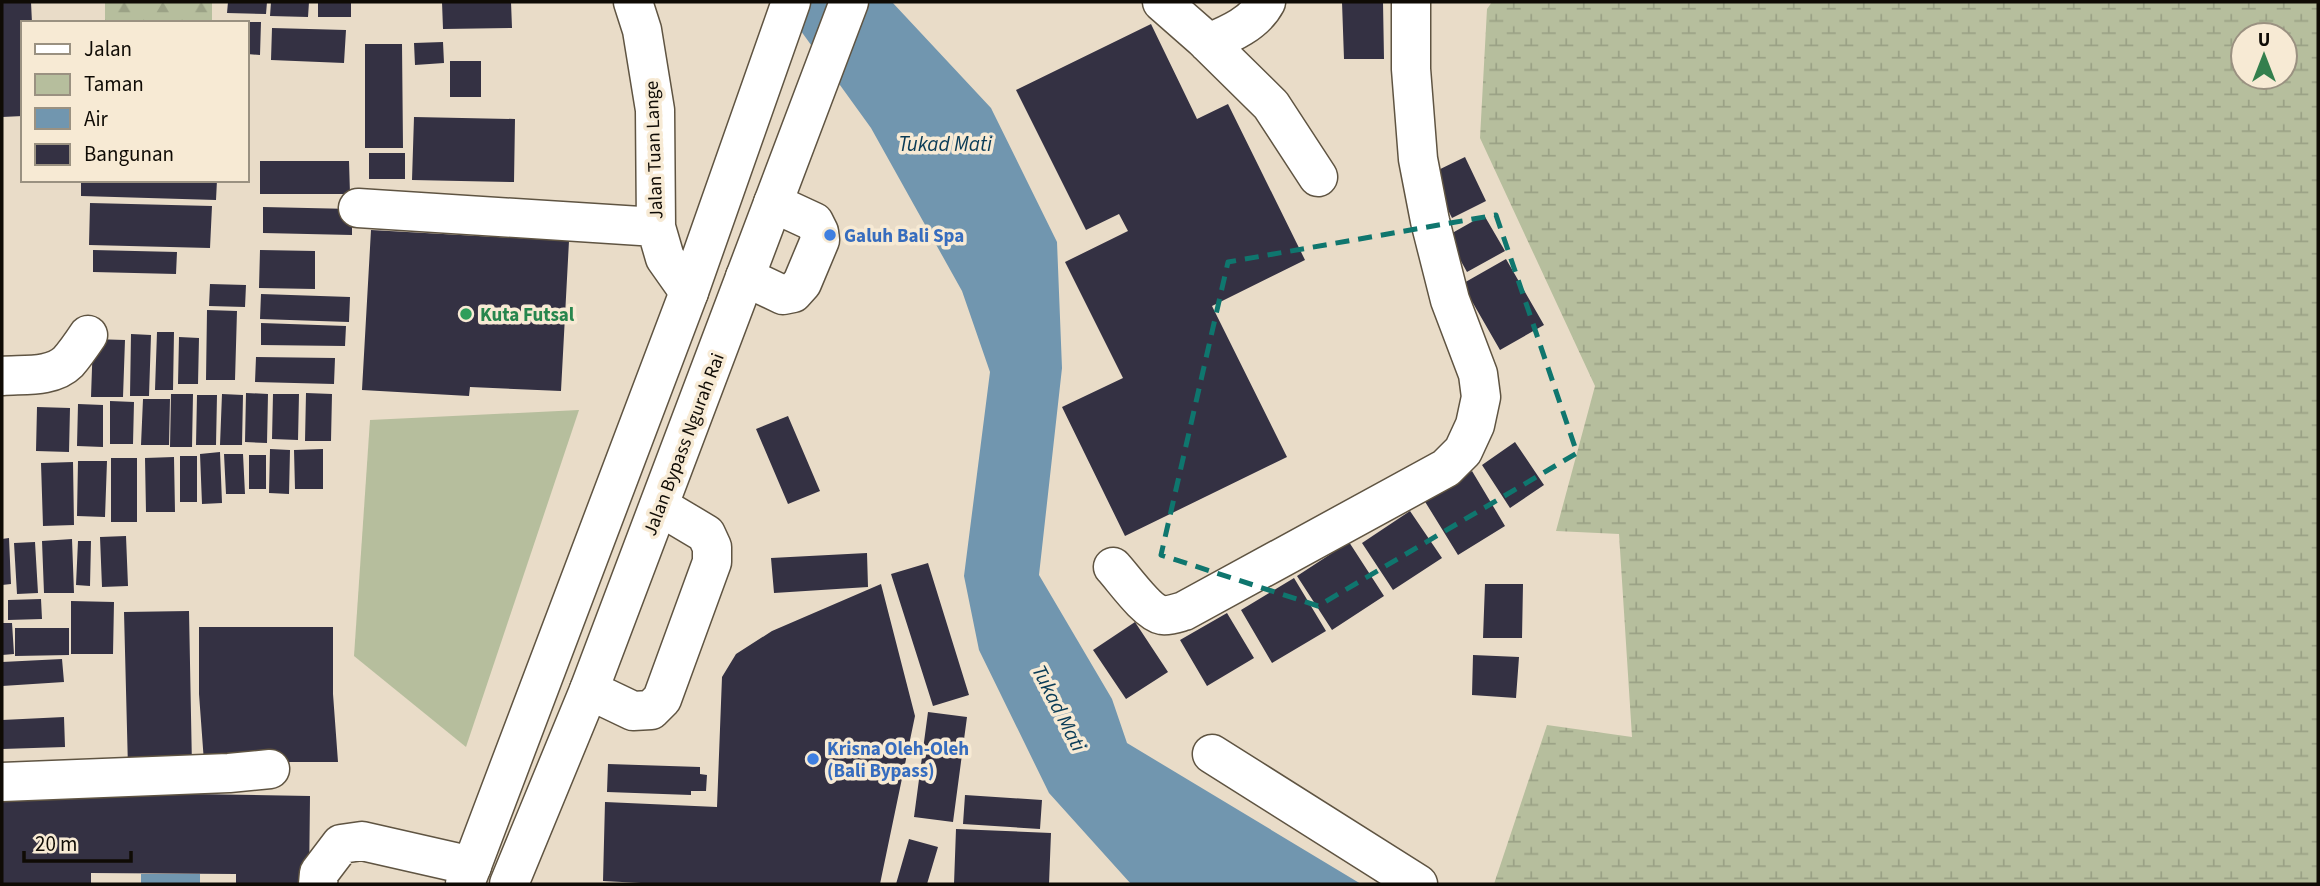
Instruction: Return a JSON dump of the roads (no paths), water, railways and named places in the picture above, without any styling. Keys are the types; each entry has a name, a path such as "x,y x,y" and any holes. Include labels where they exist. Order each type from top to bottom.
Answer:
{"main road":[{"name":"Jalan Tuan Lange","path":"633,2 645,42 655,110 656,227 665,258 689,292"},
{"path":"318,884 319,873 341,844 362,841 468,875 689,292 791,2"},
{"name":"Jalan Bypass Ngurah Rai","path":"509,884 589,691 849,2"},
{"path":"1162,2 1271,105 1318,177"},
{"path":"1208,43 1228,35 1259,14 1266,2"},
{"path":"1113,567 1150,609 1159,615 1184,611 1446,468 1463,451 1475,425 1481,397 1478,374 1450,300 1418,159 1411,69 1411,2"},
{"path":"745,277 783,295 793,293 802,282 820,240 820,232 814,222 773,203"},
{"path":"358,208 656,227"},
{"path":"2,376 57,370 67,364 88,335"},
{"path":"627,455 673,471"},
{"path":"589,691 633,711 651,710 662,699 712,562 712,547 706,534 659,506"},
{"path":"1212,754 1418,884"},
{"path":"2,782 216,774 270,769"}],"water":[{"name":"Tukad Mati","path":"780,2 892,2 991,108 1057,242 1062,368 1039,575 1112,699 1127,743 1361,884 1131,884 1049,793 979,650 964,576 990,372 962,291 871,128"},
{"path":"141,874 200,874 200,884 141,884"}],"place":[{"name":"Galuh Bali Spa","path":"830,235"},
{"name":"Kuta Futsal","path":"466,314"},
{"name":"Krisna Oleh-Oleh (Bali Bypass)","path":"813,759"}]}
